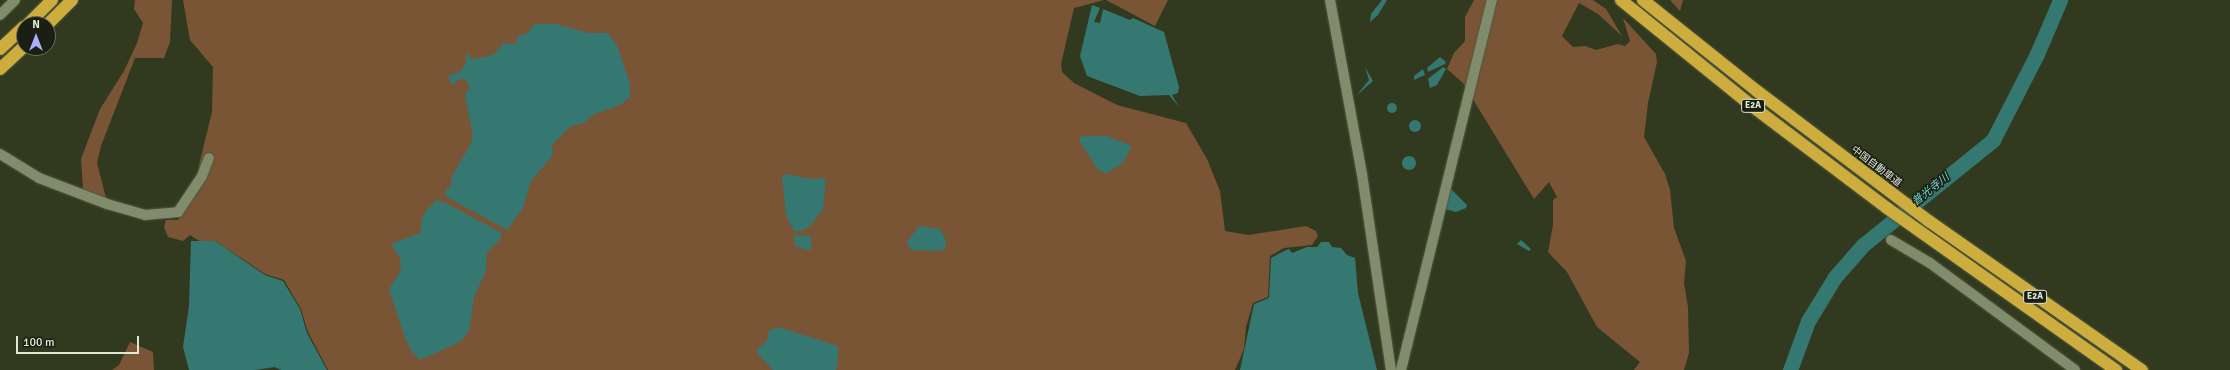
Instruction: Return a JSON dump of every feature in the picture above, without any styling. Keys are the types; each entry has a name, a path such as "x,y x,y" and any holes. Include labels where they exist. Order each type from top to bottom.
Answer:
{"highway":[{"path":"36,16 52,0"},
{"path":"56,16 72,0"},
{"name":"E2A","path":"1621,0 1748,102 1887,208 2116,370"},
{"name":"中国自動車道","path":"1643,0 1757,91 1929,221 2142,370"},
{"path":"0,49 16,34"},
{"path":"0,68 16,54"}],"street":[{"path":"0,15 15,0"},
{"path":"1330,0 1362,174 1391,370"},
{"path":"1401,370 1492,0"},
{"path":"0,154 39,178 107,204 145,215 178,212 202,176 208,158"},
{"path":"1891,240 1930,263 2076,370"}],"shaded area":[{"path":"135,0 172,0 170,42 164,58 135,58 101,146 97,163 106,198 96,197 83,189 81,159 100,109 124,71 137,43 143,23 134,9"},
{"path":"183,0 1104,0 1074,8 1061,64 1062,72 1074,83 1117,105 1186,123 1207,159 1220,191 1225,231 1249,235 1306,226 1316,231 1318,236 1312,245 1284,248 1270,256 1268,297 1253,303 1246,327 1244,349 1235,370 328,370 308,332 301,309 284,280 265,274 215,241 201,242 190,235 183,241 168,237 164,227 166,220 178,220 199,187 199,165 212,112 213,67 190,40"},
{"path":"1106,0 1168,0 1155,26"},
{"path":"1474,0 1593,0 1606,9 1622,36 1598,14 1579,3 1562,36 1573,47 1585,46 1596,50 1618,44 1625,46 1630,41 1623,18 1656,54 1657,62 1648,103 1644,137 1665,174 1670,190 1674,228 1686,261 1684,283 1688,307 1689,353 1684,370 1634,370 1640,362 1597,327 1567,272 1548,252 1553,225 1553,200 1557,197 1549,182 1534,199 1463,83 1447,69 1454,53 1465,41 1465,17"},
{"path":"1670,0 1683,0 1680,11"},
{"path":"130,342 153,352 154,370 112,370 119,365"}],"water":[{"path":"1382,0 1387,0 1378,15 1370,22 1371,14"},
{"path":"1092,5 1100,8 1094,22 1100,23 1103,9 1130,20 1133,18 1164,32 1179,87 1178,93 1172,95 1179,107 1169,95 1140,96 1087,76 1080,56"},
{"path":"534,24 555,24 589,33 608,33 617,45 630,85 630,97 620,105 592,115 584,123 571,126 552,145 553,155 531,181 523,208 507,230 445,196 446,189 450,188 452,176 470,145 473,136 465,95 469,89 468,82 461,78 452,85 448,76 460,72 466,63 466,53 471,57 470,60 493,55 504,43 516,44 518,36 528,33"},
{"path":"1440,57 1446,62 1445,64 1428,72 1427,68"},
{"path":"1365,67 1373,81 1356,96 1369,80"},
{"path":"1443,67 1446,69 1437,85 1430,88 1428,79"},
{"path":"1423,69 1425,75 1414,80 1414,76"},
{"path":"1390,103 1394,103 1396,104 1396,112 1390,113 1387,110 1387,106"},
{"path":"1417,120 1420,121 1420,131 1413,132 1410,131 1409,124 1410,121"},
{"path":"1107,136 1132,146 1123,163 1107,173 1098,170 1080,142 1080,137"},
{"path":"1409,156 1414,158 1416,163 1414,168 1409,170 1404,168 1402,163 1404,158"},
{"path":"786,174 811,179 826,178 823,209 810,226 801,231 794,231 786,215 782,176"},
{"path":"1448,186 1467,205 1466,208 1456,212 1445,209"},
{"path":"436,200 448,204 502,233 499,241 487,252 486,271 474,297 469,331 460,342 420,360 411,350 405,338 389,289 401,270 400,258 391,244 420,233 423,215"},
{"path":"919,226 940,229 946,240 945,249 937,251 911,250 907,242"},
{"path":"794,235 811,236 811,251 795,246"},
{"path":"1521,240 1531,249 1529,251 1517,244"},
{"path":"191,241 215,241 265,275 283,281 300,309 307,333 327,370 281,370 275,367 255,370 189,370 183,347 189,306"},
{"path":"1321,242 1329,242 1332,247 1341,248 1347,255 1355,258 1358,293 1377,370 1240,370 1254,304 1269,298 1271,258 1289,249 1292,253 1307,247 1317,247"},
{"path":"778,327 838,346 838,361 836,370 773,370 757,353 757,349 767,341 769,331"}],"waterway":[{"name":"普光寺川","path":"1790,370 1808,321 1835,277 1863,245 1993,140 2037,54 2060,0"}]}
